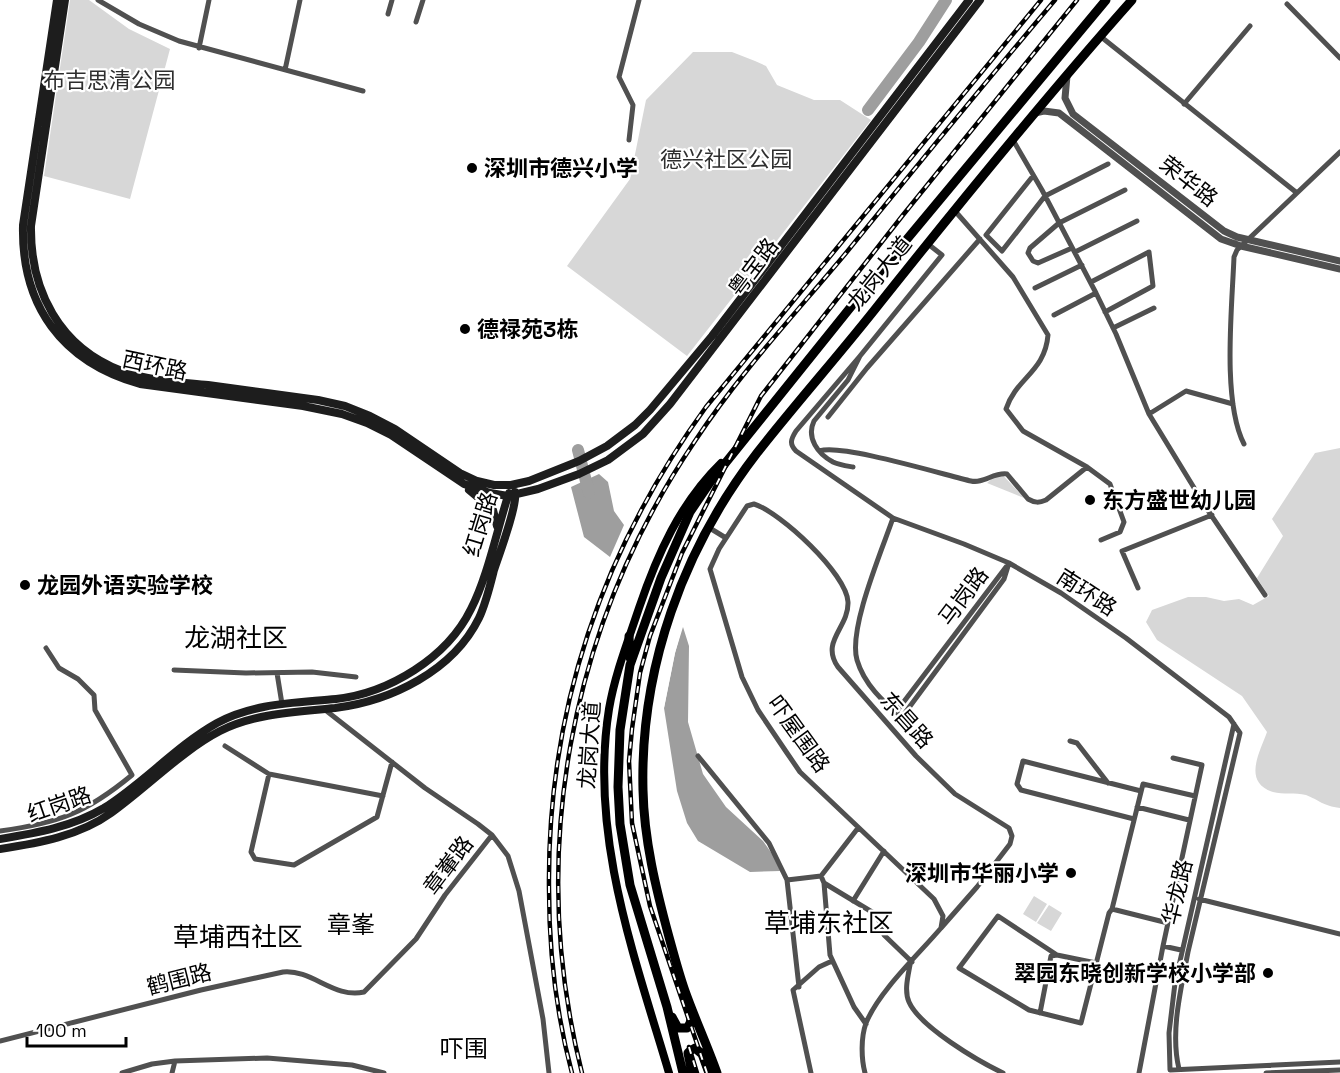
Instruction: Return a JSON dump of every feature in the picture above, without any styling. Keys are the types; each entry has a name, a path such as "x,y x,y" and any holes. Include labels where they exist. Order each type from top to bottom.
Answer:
{"highway":[{"name":"龙岗大道","path":"683,1073 667,1007 637,912 626,865 618,787 620,730 630,665 669,560 690,512 738,446 1106,0"},
{"name":"龙岗大道","path":"685,990 652,869 645,819 643,762 645,720 652,680 679,586 708,527 757,453 1068,72 1131,2"},
{"path":"629,636 630,665"},
{"path":"667,1007 678,1028 687,1028 691,1019 685,990"},
{"path":"685,990 717,1073"},
{"path":"707,1044 723,1073"},
{"path":"692,1073 688,1053 695,1048 702,1054 710,1073"}],"main road":[{"name":"西环路","path":"57,0 23,236 25,268 31,289 51,327 65,343 100,369 140,384 309,406 342,414 391,435 456,480 481,491 512,496"},
{"name":"西环路","path":"65,0 31,226 31,246 33,266 43,295 58,322 71,338 104,362 122,371 142,376 311,399 345,406 395,429 468,477 485,483 511,485"},
{"name":"粤宝路","path":"511,485 589,456 635,425 712,336 969,0"},
{"name":"粤宝路","path":"512,496 596,466 633,443 670,404 980,0"},
{"name":"龙岗大道","path":"669,1073 627,932 608,841 605,798 607,721 629,636 647,584 681,512 703,481 738,446"},
{"path":"456,480 493,510 497,520 497,532"},
{"name":"红岗路","path":"0,849 56,838 93,823 111,813 205,740 234,725 275,714 357,704 395,693 429,673 459,646 473,628 483,607 512,496 511,485"},
{"name":"红岗路","path":"0,839 50,830 89,816 118,798 200,734 219,722 249,710 282,704 346,698 367,693 399,680 430,658 453,636 468,615 475,602 497,532 512,496"}],"street":[{"path":"98,0 139,24 199,48 363,91"},
{"path":"199,48 209,0"},
{"path":"285,70 300,0"},
{"path":"388,14 392,0"},
{"path":"417,22 423,0"},
{"path":"629,140 633,105 619,77 639,0"},
{"path":"1287,4 1340,58"},
{"path":"1184,104 1250,26"},
{"path":"1100,36 1297,194"},
{"name":"荣华路","path":"1068,72 1065,98 1073,114 1224,231 1249,240 1340,261"},
{"name":"荣华路","path":"1035,113 1044,111 1059,113 1221,239 1241,246 1340,269"},
{"path":"1013,140 1091,282 1113,327 1149,414 1264,595"},
{"path":"1244,444 1236,430 1233,404 1231,354 1234,257 1241,246 1340,152"},
{"path":"1033,176 986,235 1002,251 1045,196 1108,164"},
{"path":"1125,190 1059,222 1030,248 1028,253 1033,261 1038,262 1074,250 1137,221"},
{"path":"955,211 1013,277 1048,335 1042,359 1032,374 1010,397 1006,410 1023,431 1087,467 1110,484 1124,522 1120,532 1101,540"},
{"path":"828,417 867,368 980,239"},
{"path":"853,467 834,463 820,451 810,435 811,428 814,421 848,380 860,356 942,255 928,243"},
{"path":"1091,282 1149,252 1153,286 1105,312"},
{"path":"1035,288 1082,265"},
{"path":"1054,315 1096,293"},
{"path":"1113,327 1154,308"},
{"name":"南环路","path":"860,356 795,431 792,437 792,447 831,477 893,518 1009,563 1060,593 1116,631 1229,717 1240,733"},
{"path":"1149,414 1186,391 1233,404"},
{"path":"820,451 837,450 901,463 974,482 1001,473 1007,474 1033,502 1046,500 1087,467"},
{"name":"吓屋围路","path":"771,511 754,504 747,506 712,562 711,576 742,677 768,725 800,772 934,899 943,916 941,928"},
{"name":"东昌路","path":"771,511 828,565 840,579 846,591 848,603 846,616 832,644 831,653 838,667 916,756 956,794 1009,828 1012,836 1010,844 941,928"},
{"path":"1138,588 1122,551 1212,515"},
{"path":"893,518 855,640 856,658 862,672 872,688 896,712"},
{"path":"708,527 726,538"},
{"name":"马岗路","path":"1009,563 1004,579 902,717 896,712 1009,563"},
{"path":"0,831 48,823 74,814 103,798 132,775 95,710 94,695 78,679 59,668 46,648"},
{"path":"174,670 312,672 356,677"},
{"path":"277,673 282,704"},
{"name":"章輋路","path":"324,709 425,788 492,835 445,895 416,939 364,992"},
{"name":"华龙路","path":"1234,724 1181,950 1171,1011 1168,1052 1170,1070 1179,1069 1176,1033 1182,984 1240,733"},
{"path":"1070,741 1077,743 1108,783"},
{"path":"225,746 269,774 383,796"},
{"path":"698,756 770,843 787,880 799,987"},
{"path":"1139,1073 1163,946 1202,765 1173,758"},
{"path":"1134,819 1021,790 1017,784 1023,761 1141,791"},
{"path":"269,774 251,852 255,859 294,865 377,817 392,762"},
{"path":"1057,955 998,916 959,968 1029,1010 1081,1023 1143,784 1195,796"},
{"path":"1137,807 1189,820"},
{"path":"787,880 821,876 858,828"},
{"path":"492,835 508,856 516,877 543,1019 549,1073"},
{"path":"853,901 884,851"},
{"path":"821,876 824,883 830,955 854,1007 866,1024"},
{"path":"824,883 877,915 884,935 911,963"},
{"path":"1193,898 1340,934"},
{"path":"1112,909 1168,922"},
{"path":"865,1073 862,1048 866,1024 884,993 941,928"},
{"path":"1163,946 1181,950"},
{"path":"1040,1013 1051,956 1057,955 1096,963"},
{"path":"811,1073 794,990 819,966 832,961"},
{"path":"911,963 907,996 916,1014 965,1051 1003,1073"},
{"name":"鹤围路","path":"0,1041 201,990 283,972 304,974 347,993 364,992"},
{"path":"122,1073 152,1064 175,1061 267,1058 352,1065 363,1070 384,1073"},
{"path":"172,1073 175,1061"},
{"path":"1179,1069 1340,1062"},
{"path":"1278,1065 1278,1072"},
{"path":"1266,1073 1340,1070"}],"green space":[{"name":"布吉思清公园","path":"70,0 89,0 129,29 170,49 130,199 44,176"},
{"name":"德兴社区公园","path":"693,52 732,52 766,66 777,85 814,100 840,100 871,120 687,356 567,266 630,179 646,100"},
{"path":"1340,448 1340,808 1306,795 1277,793 1264,787 1258,781 1256,766 1267,732 1242,696 1157,640 1146,622 1152,610 1188,597 1206,597 1224,601 1239,599 1253,605 1269,596 1257,578 1283,536 1272,519 1315,453"},
{"path":"1000,472 1024,498 987,483"},
{"path":"1034,896 1047,904 1036,922 1023,914"},
{"path":"1049,905 1062,913 1051,931 1037,923"}],"shaded area":[{"path":"599,474 608,482 614,511 624,525 610,557 584,537 571,487"},
{"path":"683,627 689,646 688,722 703,774 726,807 763,841 775,858 780,871 750,872 698,841 687,823 677,791 664,708 675,653"}],"pier":[{"path":"683,624 664,708 662,701 672,652 680,626"}],"waterway":[{"path":"868,110 919,42 946,0"},
{"path":"578,450 589,493"}],"railway":[{"path":"572,1073 562,1028 552,959 549,889 551,823 558,759 570,696 588,635 610,575 637,518 669,461 706,407 1041,0"},
{"path":"582,1073 566,991 559,908 560,826 571,745 589,665 616,587 652,513 712,416 768,345 1055,0"},
{"path":"707,1073 650,906 632,823 629,761 632,729 640,673 650,636 682,553 761,396 903,215 1077,0"},
{"path":"689,1047 697,1073"}],"place":[{"name":"深圳市德兴小学","path":"472,168"},
{"name":"德禄苑3栋","path":"465,329"},
{"name":"东方盛世幼儿园","path":"1090,500"},
{"name":"龙园外语实验学校","path":"25,585"},
{"name":"深圳市华丽小学","path":"1071,873"},
{"name":"翠园东晓创新学校小学部","path":"1268,973"}],"district":[{"name":"龙湖社区","path":"236,638"},
{"name":"草埔东社区","path":"829,923"},
{"name":"章峯","path":"351,925"},
{"name":"草埔西社区","path":"238,937"},
{"name":"吓围","path":"464,1049"}]}
